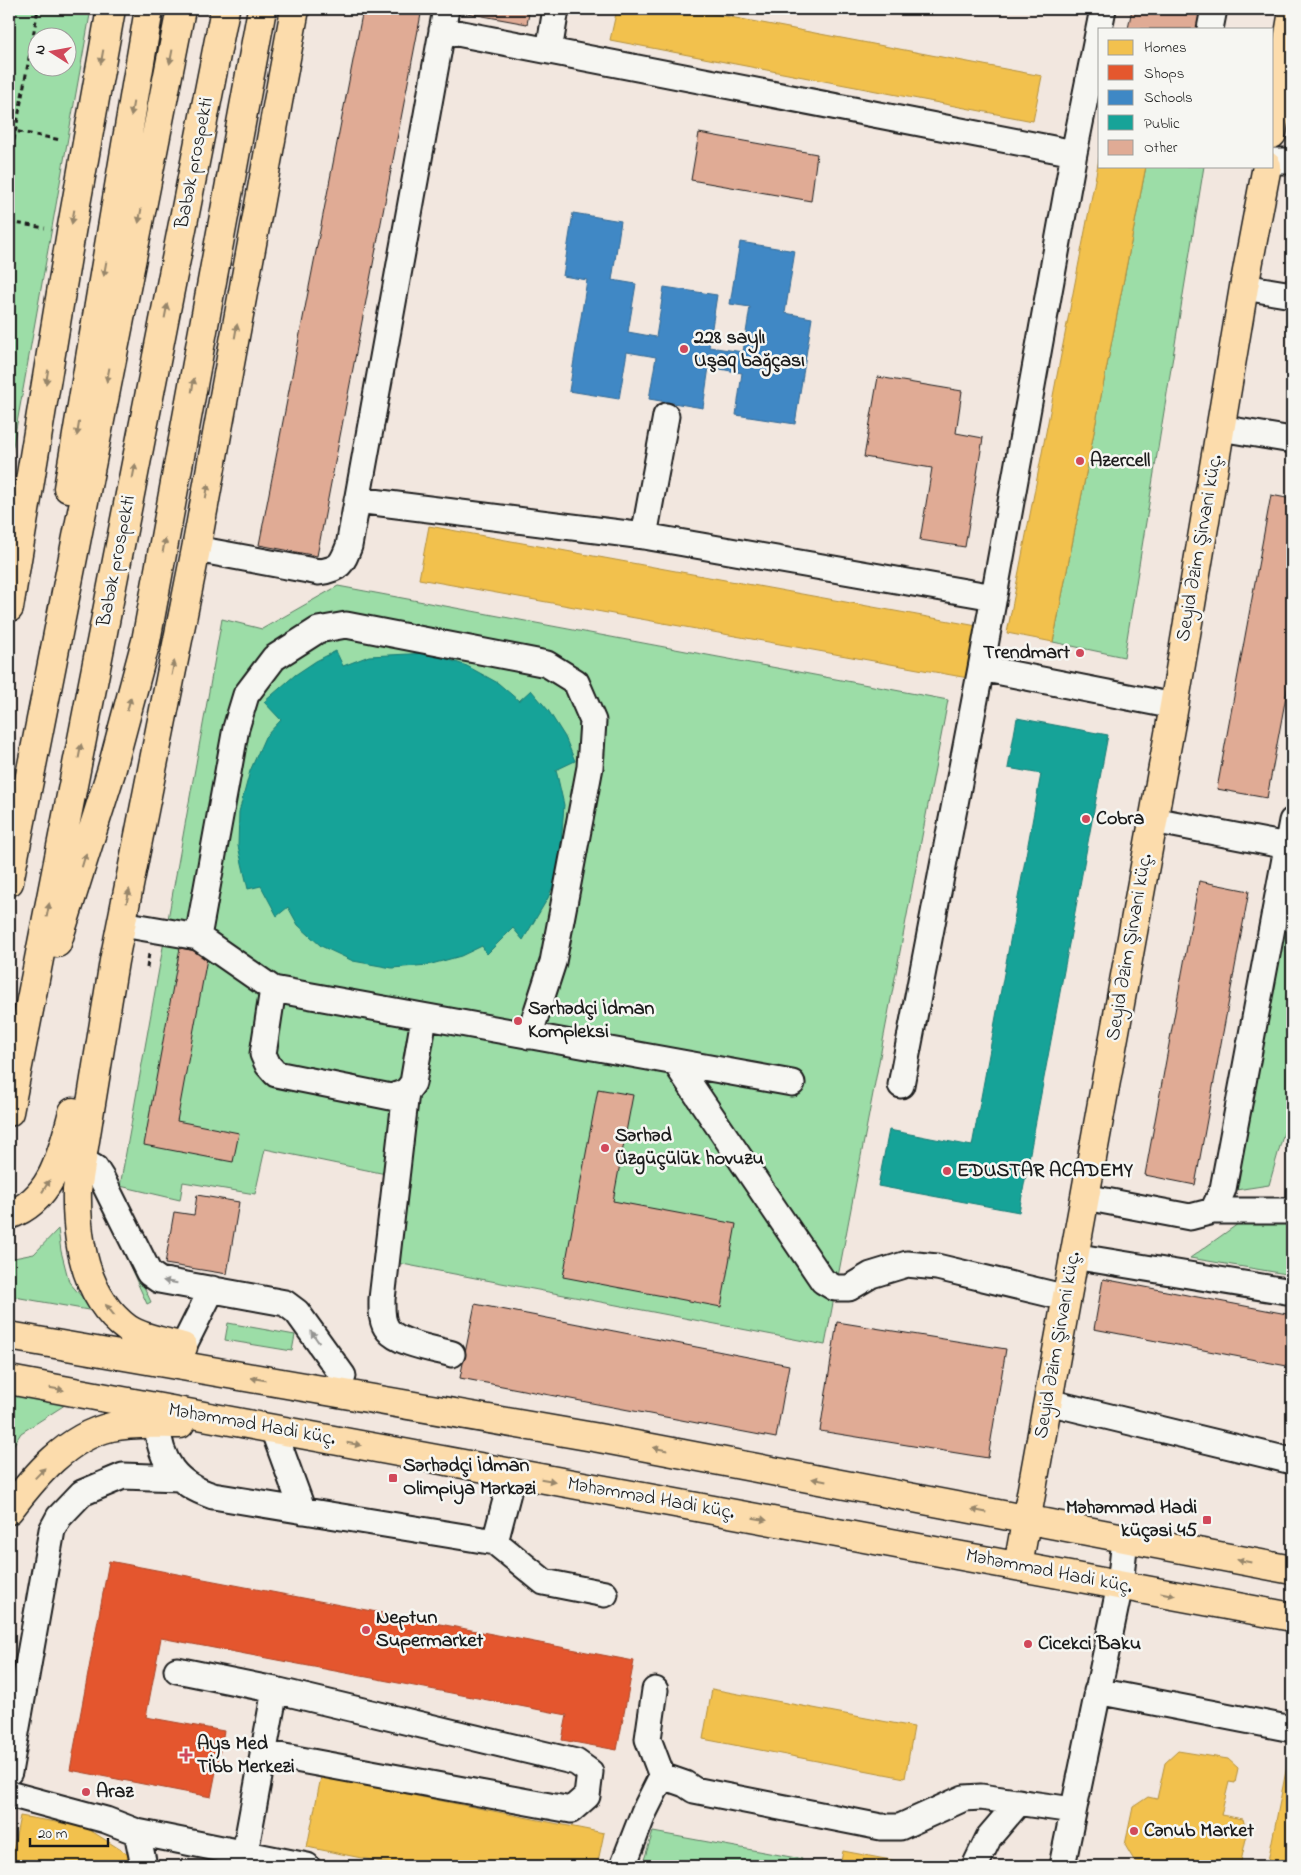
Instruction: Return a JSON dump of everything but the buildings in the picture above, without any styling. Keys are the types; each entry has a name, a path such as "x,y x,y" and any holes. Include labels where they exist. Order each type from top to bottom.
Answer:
{"main road":[{"path":"9,608 70,232 111,9"},
{"path":"9,846 149,9"},
{"path":"9,882 180,9"},
{"name":"Babək prospekti","path":"9,1112 225,9"},
{"path":"16,1073 111,772 146,641 262,9"},
{"path":"295,9 196,549 114,961 81,1160 76,1223 81,1253 90,1278 113,1315 129,1330 152,1339 183,1347 508,1407 599,1438"},
{"path":"1274,108 1276,81 1292,16"},
{"name":"Seyid Əzim Şirvani küç.","path":"1018,1566 1174,706 1244,287 1267,168"},
{"path":"9,1215 23,1210 40,1195 53,1175 62,1151 114,961"},
{"path":"13,1331 183,1347"},
{"path":"13,1331 599,1438 1292,1570"},
{"name":"Məhəmməd Hadi küç.","path":"9,1380 1292,1617"},
{"path":"9,1510 55,1457 86,1437 112,1427 157,1424 264,1427"}],"street":[{"path":"549,51 556,9"},
{"path":"1101,28 1103,9"},
{"path":"1210,28 1214,9"},
{"path":"196,549 319,572 333,570 343,562 349,546 444,19 549,51 1074,153"},
{"path":"901,1085 981,668 1074,153 1098,50"},
{"path":"1274,161 1292,161"},
{"path":"1244,287 1292,295"},
{"path":"644,536 666,416"},
{"path":"1220,428 1292,440"},
{"path":"357,500 644,536 994,597"},
{"path":"198,937 236,728 246,695 274,658 318,630 346,625 547,664 576,682 593,721 590,767 553,962 529,1036"},
{"path":"981,668 1174,706"},
{"path":"1153,820 1287,846"},
{"path":"1213,1211 1223,1189 1287,879 1287,846 1292,821"},
{"path":"122,924 198,937 273,989 424,1018 792,1083"},
{"path":"273,989 263,1054 268,1065 276,1074 391,1097 406,1092"},
{"path":"424,1018 413,1083 406,1092 382,1299 383,1319 388,1331 407,1342 452,1354"},
{"path":"675,1062 823,1281 835,1288 849,1288 871,1275 907,1264 938,1267 1067,1298"},
{"path":"81,1160 95,1168 102,1179 150,1273 159,1280 285,1303 297,1312 343,1376"},
{"path":"1084,1197 1190,1217 1213,1211 1292,1211"},
{"path":"1073,1256 1292,1292"},
{"path":"183,1347 212,1289"},
{"path":"1048,1402 1292,1461"},
{"path":"157,1424 159,1443 164,1457 179,1478 197,1491 213,1496 495,1542 544,1582 605,1594"},
{"path":"264,1427 303,1511"},
{"path":"495,1542 513,1473"},
{"path":"9,1772 52,1530 59,1517 82,1493 123,1476 179,1478"},
{"path":"1062,1866 1120,1585 1125,1539"},
{"path":"177,1670 275,1690 576,1762 590,1772 586,1796 571,1810 264,1753"},
{"path":"245,1853 275,1690"},
{"path":"623,1866 644,1812 662,1776 648,1739 656,1690"},
{"path":"1097,1691 1292,1729"},
{"path":"662,1776 685,1784 694,1790 881,1827 900,1827 964,1798 981,1797 1073,1810"},
{"path":"9,1794 106,1820 137,1832 307,1866"},
{"path":"975,1866 989,1837 1019,1802"},
{"path":"137,1832 144,1866"}],"path":[{"path":"9,167 38,9"},
{"path":"9,130 86,146"},
{"path":"9,222 70,232"}],"green space":[{"path":"9,9 91,9 9,468"},
{"path":"1146,168 1204,168 1124,657 1053,642"},
{"name":"Sərhədçi İdman Kompleksi","path":"338,586 948,700 825,1345 397,1263 410,1179 265,1149 255,1194 183,1182 180,1200 120,1186 222,619 262,629"},
{"path":"1291,895 1292,1096 1269,1185 1236,1190"},
{"path":"107,1206 151,1302 147,1304 104,1209"},
{"path":"1252,1214 1292,1218 1292,1275 1190,1258"},
{"path":"58,1229 61,1251 69,1282 94,1311 9,1296 9,1259 34,1254"},
{"path":"228,1323 295,1335 292,1351 225,1340"},
{"path":"9,1392 71,1401 21,1433 9,1452"},
{"path":"653,1832 802,1859 800,1866 642,1866"}],"place":[{"name":"228 saylı Uşaq bağçası","path":"684,349"},
{"name":"Azercell","path":"1080,461"},
{"name":"Trendmart","path":"1080,653"},
{"name":"Cobra","path":"1086,819"},
{"name":"Sərhədçi İdman Kompleksi","path":"518,1021"},
{"name":"Sərhəd Üzgüçülük hovuzu","path":"605,1148"},
{"name":"EDUSTAR ACADEMY","path":"947,1171"},
{"name":"Sərhədçi İdman Olimpiya Mərkəzi","path":"393,1478"},
{"name":"Məhəmməd Hadi küçəsi 45","path":"1207,1520"},
{"name":"Neptun Supermarket","path":"366,1630"},
{"name":"Cicekci Baku","path":"1028,1644"},
{"name":"Ays Med Tibb Merkezi","path":"186,1755"},
{"name":"Araz","path":"86,1792"},
{"name":"Cənub Market","path":"1134,1831"}]}
